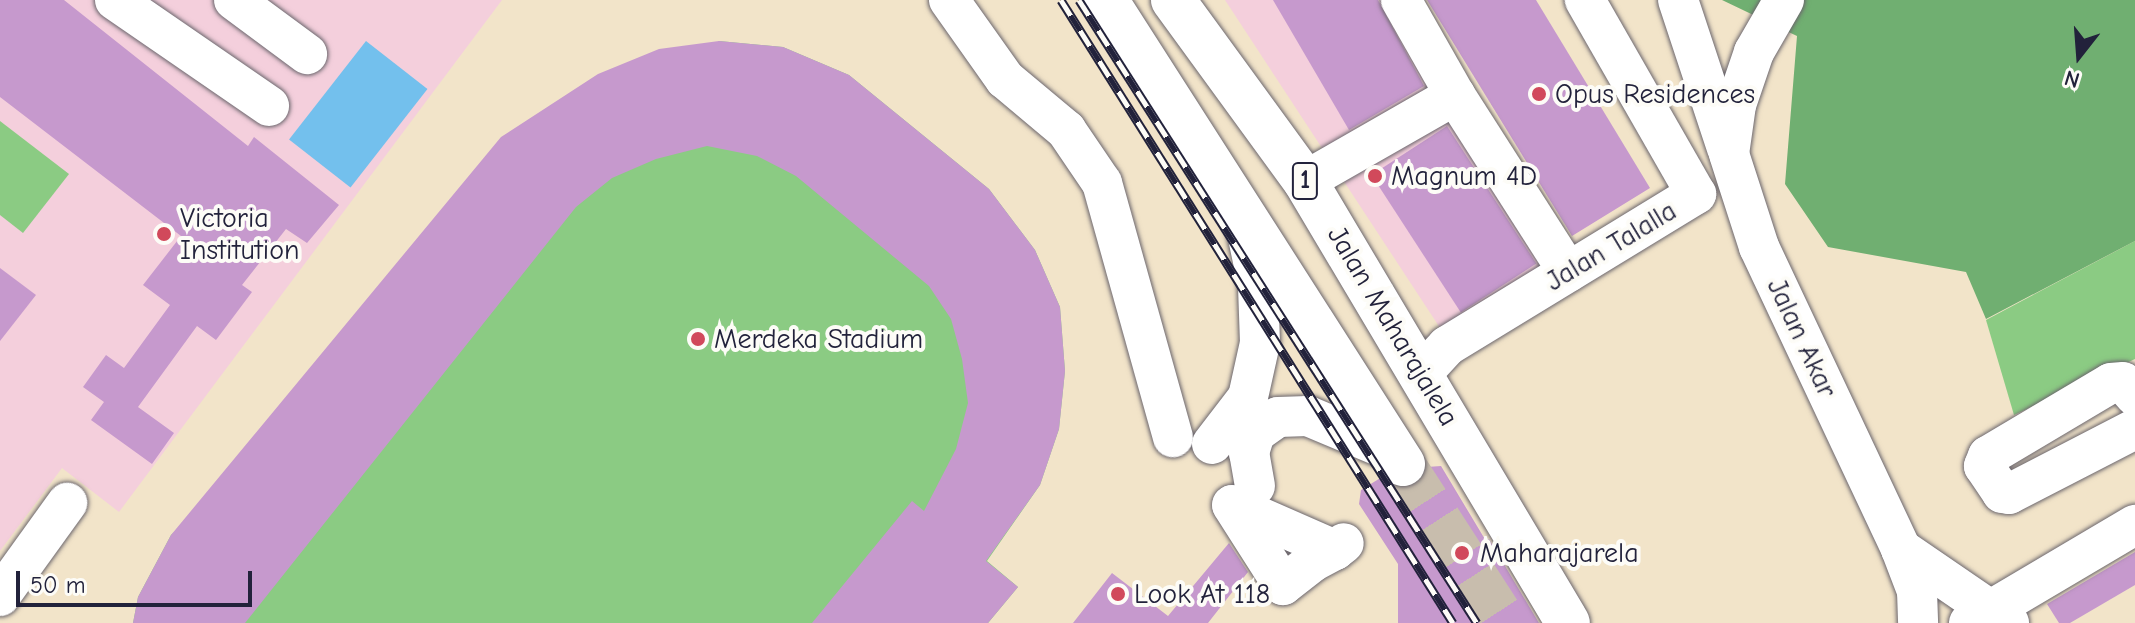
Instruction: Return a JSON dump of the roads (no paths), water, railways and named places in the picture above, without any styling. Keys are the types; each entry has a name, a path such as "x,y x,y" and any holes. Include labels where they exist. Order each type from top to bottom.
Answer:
{"highway":[{"path":"1106,0 1400,458"},
{"name":"Jalan Maharajalela","path":"1173,0 1305,181 1568,623"}],"street":[{"path":"115,0 269,106"},
{"path":"234,0 307,54"},
{"path":"949,0 1005,79 1066,130 1102,183 1173,437"},
{"path":"1401,0 1455,95 1568,272"},
{"name":"Jalan Talalla","path":"1422,373 1447,346 1696,194 1585,0"},
{"path":"1678,0 1729,154"},
{"name":"Jalan Akar","path":"1784,0 1754,52 1736,105 1729,154 1759,247 1901,549 1989,619"},
{"path":"1305,181 1455,95"},
{"path":"1232,439 1248,397 1260,343 1258,285 1244,219"},
{"path":"2135,396 2123,382 2111,383 1988,456 1984,466 2002,493 2009,494 2135,429"},
{"path":"1232,439 1278,417 1308,416 1400,458"},
{"path":"1232,439 1249,453 1255,486"},
{"path":"0,596 67,503"},
{"path":"1989,619 2135,525"},
{"path":"1901,549 1917,591 1918,623"}],"water":[{"path":"366,41 427,89 351,188 289,140"}],"tunnel":[{"path":"1403,464 1506,623"}],"railway":[{"path":"1061,0 1453,623"},
{"path":"1079,0 1477,623"}],"place":[{"name":"Opus Residences","path":"1539,94"},
{"name":"Magnum 4D","path":"1375,176"},
{"name":"Victoria Institution","path":"164,234"},
{"name":"Merdeka Stadium","path":"698,339"},
{"name":"Maharajarela","path":"1462,553"},
{"name":"Look At 118","path":"1118,594"}]}
